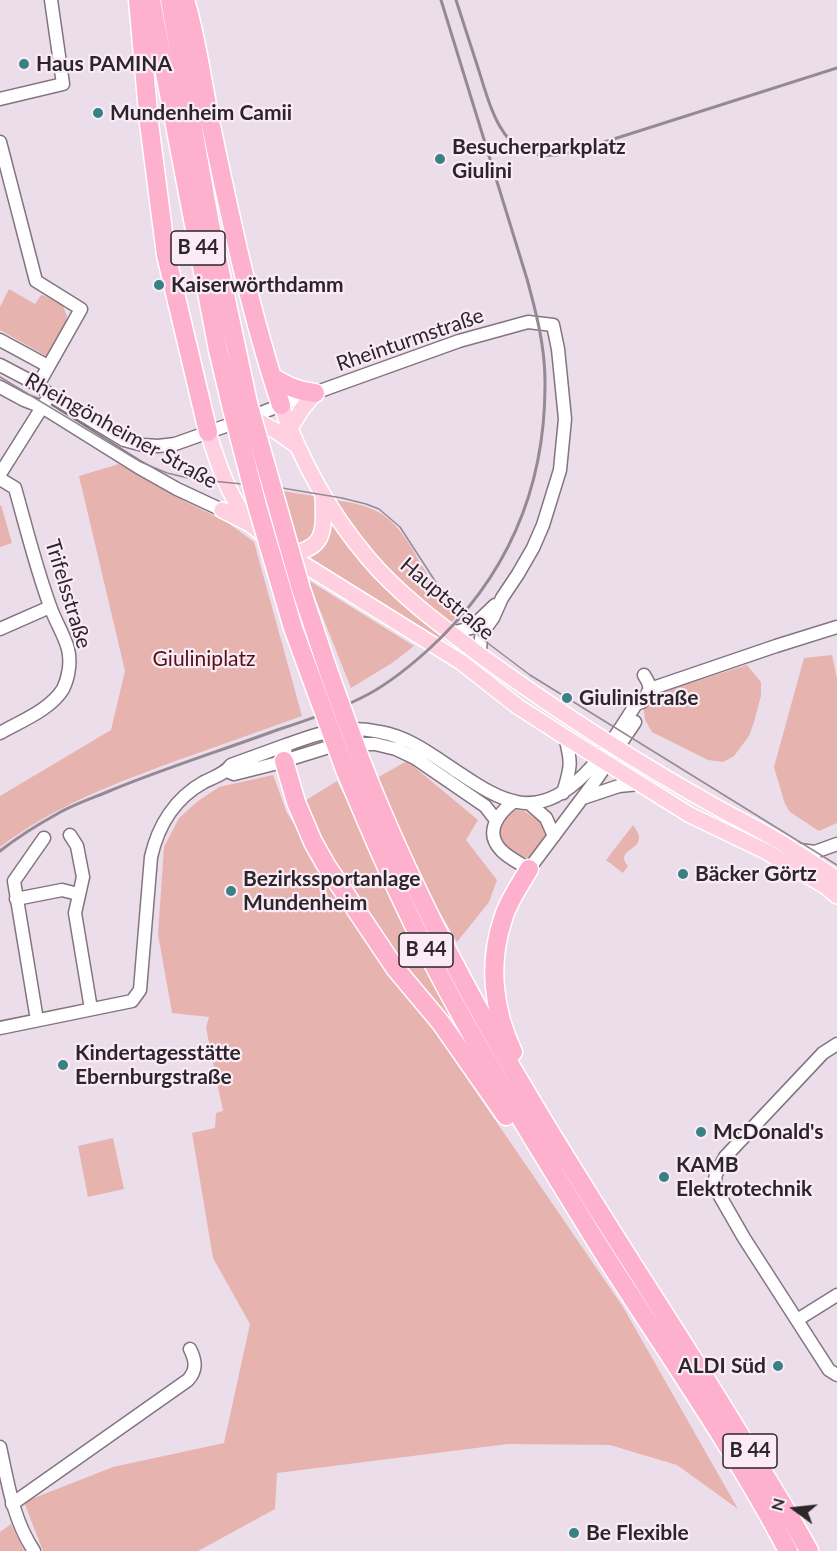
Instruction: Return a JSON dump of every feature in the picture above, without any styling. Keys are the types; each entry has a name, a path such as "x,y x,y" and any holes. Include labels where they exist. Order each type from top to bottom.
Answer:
{"highway":[{"path":"138,0 149,123 166,255 208,432"},
{"name":"B 44","path":"151,0 218,350 244,410 301,589 361,761 410,875 445,948 513,1071 761,1467 809,1551"},
{"name":"B 44","path":"170,0 244,410 258,509 293,628 344,767 379,851 432,961 478,1045 599,1245 720,1434 788,1551"},
{"path":"185,0 256,321 281,405"},
{"path":"272,376 299,391 315,393"},
{"path":"285,753 300,813 334,878 395,969 441,1023 507,1118 525,1125"},
{"path":"529,869 502,919 495,954 494,981 499,1014 534,1106"}],"main road":[{"path":"290,428 315,393"},
{"path":"281,405 297,446"},
{"path":"244,410 297,446"},
{"path":"208,432 226,486 250,524"},
{"name":"Hauptstraße","path":"297,446 323,495 339,519 369,559 409,599 451,633 548,704 720,809 792,849 834,881"},
{"path":"287,554 300,553 313,547 321,535 324,526 323,495"},
{"path":"222,510 250,524 287,554 439,648 478,674 524,710 603,761"},
{"name":"Hauptstraße","path":"603,761 690,815 834,881"}],"street":[{"path":"0,99 63,84 51,0"},
{"path":"0,142 36,281 81,309 38,385"},
{"name":"Rheinturmstraße","path":"281,405 459,341 528,322 553,325 558,349 565,419 560,470 543,525 504,594"},
{"name":"Rheingönheimer Straße","path":"0,340 48,366"},
{"name":"Rheingönheimer Straße","path":"0,365 38,385 50,395 124,440 143,445 175,444 208,432 244,410 281,405"},
{"name":"Rheingönheimer Straße","path":"0,387 42,407 177,489 222,510"},
{"path":"0,474 50,395"},
{"name":"Trifelsstraße","path":"0,479 15,488 50,607 68,648 69,661 68,675 56,698 47,706 0,733"},
{"path":"451,633 471,627 504,594"},
{"path":"478,674 481,638 504,594"},
{"path":"0,628 50,607"},
{"path":"513,802 500,813 496,820 494,838 501,850 529,869 583,798 603,761 615,746 636,704 642,702 650,689 837,627"},
{"path":"644,675 650,689"},
{"path":"0,1028 132,1001 140,990 151,857 161,826 186,794 227,771 234,774 285,753 324,732 360,729 382,732 422,747 484,789 513,802 531,804 563,793 603,761"},
{"path":"563,793 571,762 565,737"},
{"path":"285,753 349,744 366,743 387,747 415,758 485,806 496,820"},
{"path":"583,798 619,786 639,784"},
{"path":"531,804 546,818 554,836"},
{"path":"70,835 77,846 83,877 75,913 91,1009"},
{"path":"38,1020 14,881 44,837"},
{"path":"792,849 815,852 837,844"},
{"path":"16,899 62,890 78,894"},
{"path":"837,1044 823,1053 725,1158 718,1168 715,1180 717,1191 744,1238 829,1370 837,1375"},
{"path":"797,1320 837,1295"},
{"path":"12,1504 188,1380 195,1366 190,1349"},
{"path":"0,1447 12,1504 20,1526 34,1551"}],"green space":[{"path":"9,289 35,304 41,295 63,306 67,316 66,323 46,356 0,330 0,307"},
{"name":"Giuliniplatz","path":"119,464 184,501 227,522 254,542 302,716 110,786 42,819 0,847 0,796 111,730 125,671 79,476"},
{"path":"282,491 314,496 318,508 316,536 298,547"},
{"path":"333,500 372,509 395,525 457,616 449,625 394,577 367,548"},
{"path":"0,506 12,543 0,547"},
{"path":"330,519 443,633 436,639 305,557"},
{"path":"308,580 414,646 392,663 351,688"},
{"path":"832,655 837,678 837,823 819,831 790,812 785,804 774,767 804,658"},
{"path":"747,665 761,682 761,696 749,736 734,756 723,762 708,760 652,732 645,720 643,702 648,696"},
{"path":"407,761 478,820 466,840 497,880 489,902 457,942 415,870 377,778"},
{"path":"273,775 287,813 393,979 435,1032 623,1307 738,1509 677,1465 610,1445 508,1444 277,1473 275,1509 198,1551 43,1551 24,1502 113,1467 224,1443 250,1324 213,1258 192,1133 215,1128 216,1113 223,1111 206,1028 209,1017 172,1013 158,934 164,847 179,818 219,787"},
{"path":"337,781 470,1046 466,1048 414,981 353,893 315,832 303,802"},
{"path":"516,810 524,811 542,823 546,837 540,850 528,858 509,850 500,838 500,828 506,814"},
{"path":"633,825 639,840 625,855 624,860 628,866 623,873 606,860"},
{"path":"113,1138 124,1189 88,1197 78,1146"},
{"path":"11,1524 24,1551 0,1551 0,1532"}],"tram line":[{"path":"0,377 141,462 167,473 192,479 282,488 342,498 379,509 400,527 437,584 481,638 530,675 837,865"}],"railway":[{"path":"0,851 35,827 75,805 170,768 320,716 370,693 413,663 456,622 480,593 500,561 516,529 529,494 538,458 544,420 545,381 542,342 527,279 441,0"},
{"path":"456,0 498,124 518,147 533,153 551,155 573,152 837,68"}],"place":[{"name":"Haus PAMINA","path":"24,64"},
{"name":"Mundenheim Camii","path":"98,113"},
{"name":"Besucherparkplatz Giulini","path":"440,159"},
{"name":"Kaiserwörthdamm","path":"159,285"},
{"name":"Giulinistraße","path":"567,698"},
{"name":"Bäcker Görtz","path":"683,874"},
{"name":"Bezirkssportanlage Mundenheim","path":"231,891"},
{"name":"Kindertagesstätte Ebernburgstraße","path":"63,1065"},
{"name":"McDonald's","path":"701,1132"},
{"name":"KAMB Elektrotechnik","path":"664,1177"},
{"name":"ALDI Süd","path":"778,1366"},
{"name":"Be Flexible","path":"574,1533"}]}
